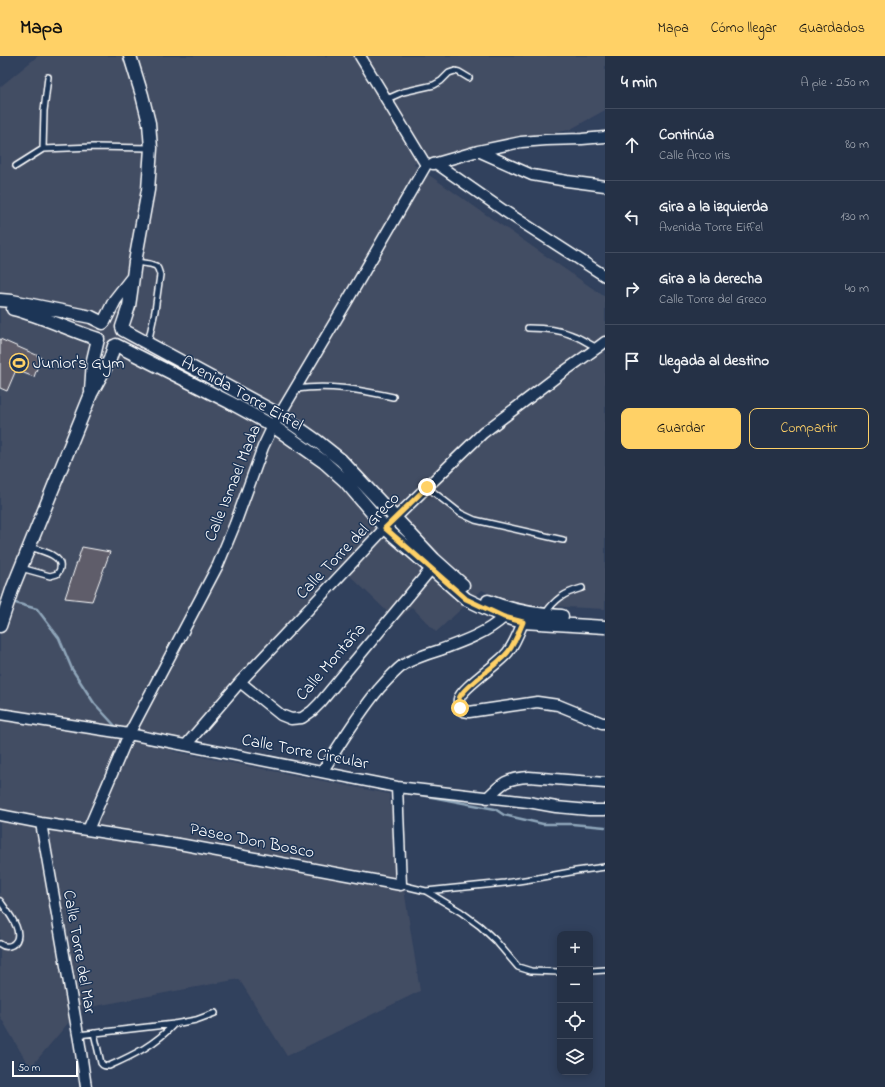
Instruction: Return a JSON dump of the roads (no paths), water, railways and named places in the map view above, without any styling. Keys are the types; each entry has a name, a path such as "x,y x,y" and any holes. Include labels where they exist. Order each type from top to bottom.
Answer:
{"street":[{"path":"0,626 21,568 91,394 115,346 122,339 123,335 122,329 129,306 148,190 151,148 147,116 130,56"},
{"path":"360,56 426,165 436,164 478,151 521,142 605,137"},
{"path":"478,151 532,175 605,186"},
{"path":"436,164 605,276"},
{"name":"Calle Ismael Mada","path":"88,830 130,734 218,565 272,426 280,415 426,165"},
{"path":"91,394 93,360 98,339 98,330 115,300 133,277"},
{"path":"0,300 12,301 91,317 103,322 116,322 122,329"},
{"path":"0,308 32,314 98,339 105,346 115,346"},
{"name":"Avenida Torre Eiffel","path":"122,329 280,415 317,441 341,460 434,558 473,594 499,606 520,612 605,620"},
{"name":"Calle Torre del Greco","path":"186,745 240,682 385,528 427,487 483,434 559,375 605,342"},
{"name":"Avenida Torre Eiffel","path":"115,346 229,402 272,426 324,462 345,481 385,528 466,599 504,617 523,622 605,627"},
{"name":"Calle Montaña","path":"240,682 281,714 292,719 302,718 320,703 431,569"},
{"path":"322,772 367,703 392,674 404,665 424,655 452,646 475,636 496,624 504,617"},
{"path":"523,622 508,652 462,693 459,699 460,708 463,711 469,712 537,702 558,705 605,723"},
{"name":"Calle Torre Circular","path":"0,714 130,734 397,787 528,802 556,808 605,810"},
{"path":"487,798 506,782 516,778 529,777 605,784"},
{"path":"397,787 400,885"},
{"name":"Paseo Don Bosco","path":"0,815 41,823 179,844 400,885"},
{"name":"Calle Torre del Mar","path":"41,823 86,1087"}],"lane":[{"path":"387,99 403,92 434,85 441,81 449,73 455,71 469,78"},
{"path":"43,149 44,111 48,77"},
{"path":"16,166 43,149 93,147 151,148"},
{"path":"135,262 156,266 160,275 155,311 147,343"},
{"path":"528,328 548,329 573,335 597,348"},
{"path":"295,389 308,387 347,388 393,397"},
{"path":"427,487 460,513 475,520 562,540"},
{"path":"21,568 50,576 57,574 60,568 60,562 56,557 30,547"},
{"path":"544,614 551,605 564,594 582,588"},
{"path":"426,891 505,883 605,867"},
{"path":"400,885 426,891 460,912 480,926 495,940 518,967 532,972 557,972"},
{"path":"0,901 19,933 18,939 14,944 8,947 0,944"},
{"path":"593,971 605,970"},
{"path":"78,1035 174,1024 196,1020 215,1013"},
{"path":"94,1033 100,1060 103,1065 109,1066 139,1052 152,1044 162,1037 174,1024"}],"waterway":[{"path":"12,602 37,609 59,638 72,669 94,703 117,728"},
{"path":"143,741 179,749"},
{"path":"416,794 495,809 504,815 543,824 572,824 605,827"}],"place":[{"name":"Junior's Gym","path":"19,363"}]}
